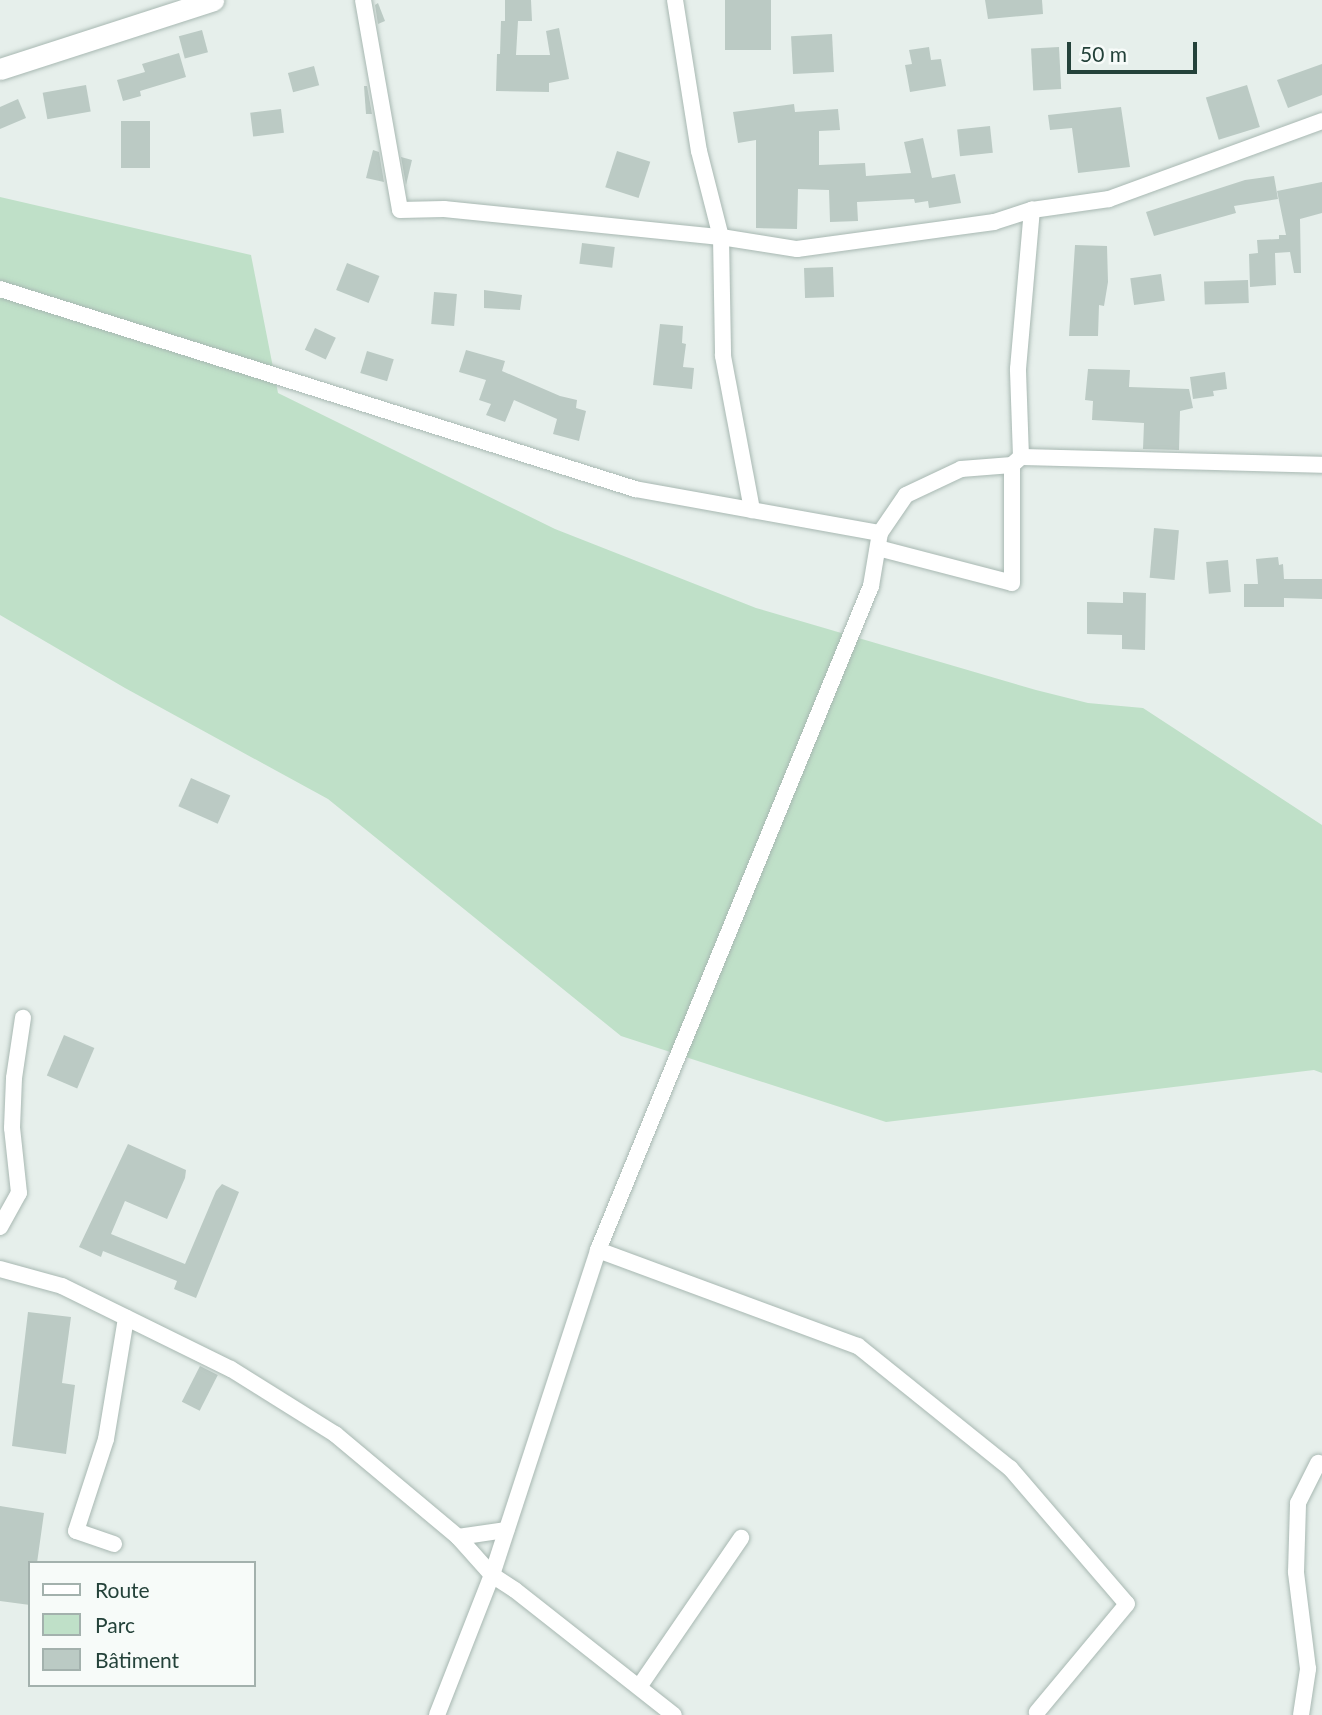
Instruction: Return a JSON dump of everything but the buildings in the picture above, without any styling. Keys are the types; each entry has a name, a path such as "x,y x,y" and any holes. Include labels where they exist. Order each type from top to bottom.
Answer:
{"street":[{"path":"0,69 213,0"},
{"path":"363,0 400,210 444,209 721,237 797,249 994,222 1032,210 1108,199 1322,121"},
{"path":"675,0 699,151 721,237 723,356 752,510"},
{"path":"0,289 635,489 752,510 879,540 1012,583 1018,369 1032,210"},
{"path":"437,1715 492,1575 598,1250 871,586 879,540 906,495 961,469 1016,461 1322,465"},
{"path":"0,1227 19,1193 12,1128 13,1078 23,1018"},
{"path":"598,1250 858,1346 1010,1468 1127,1604 1037,1712"},
{"path":"0,1269 62,1286 231,1369 335,1434 458,1537 492,1575 515,1590 672,1714"},
{"path":"114,1544 76,1531 106,1439 126,1318"},
{"path":"1301,1715 1308,1669 1296,1572 1298,1503 1318,1463"},
{"path":"458,1537 506,1530"},
{"path":"639,1687 741,1538"}],"green space":[{"path":"0,197 251,255 278,393 555,529 756,608 1036,690 1088,703 1143,708 1322,825 1322,1073 1314,1070 886,1122 621,1036 328,799 125,688 0,615"}]}
